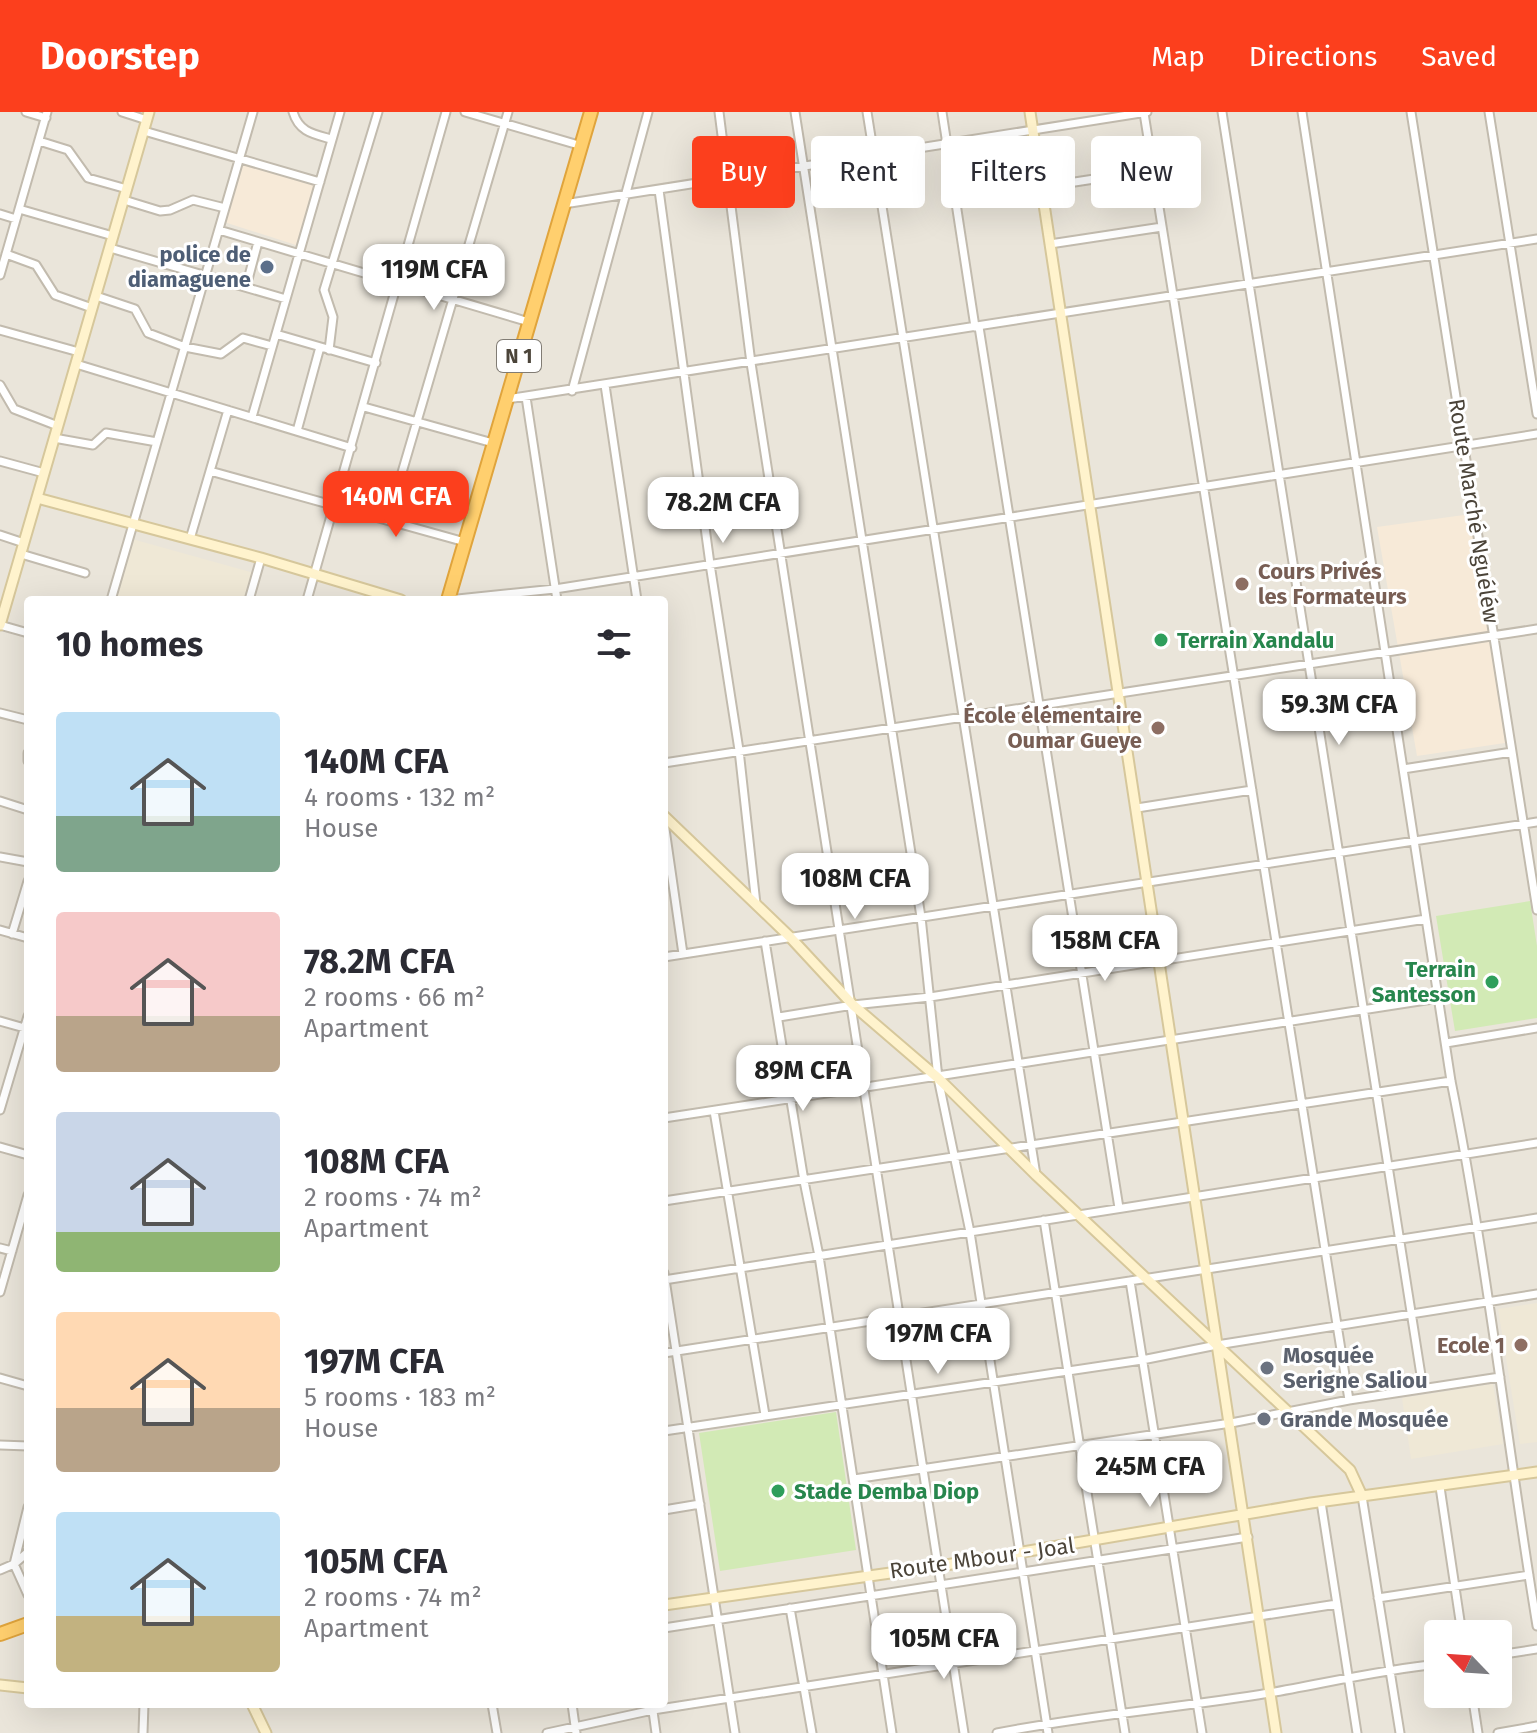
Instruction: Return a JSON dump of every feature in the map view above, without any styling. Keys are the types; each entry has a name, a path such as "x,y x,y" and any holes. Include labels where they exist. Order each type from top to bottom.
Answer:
{"highway":[{"name":"N 1","path":"449,596 591,112"},
{"path":"0,1634 24,1625"}],"main road":[{"path":"1030,112 1034,136"},
{"path":"0,625 5,587 21,554 148,116"},
{"path":"1045,208 1276,1733"},
{"path":"37,498 261,558 388,596"},
{"path":"668,823 790,937 853,1005 938,1078 1078,1215 1350,1470 1362,1496"},
{"name":"Route Mbour - Joal","path":"668,1604 940,1566 1321,1502 1537,1472"},
{"path":"0,1685 24,1688"},
{"path":"254,1708 266,1733"}],"street":[{"path":"0,275 46,115 26,112"},
{"path":"122,112 148,116"},
{"path":"112,596 253,112"},
{"path":"293,112 297,124 303,129 331,139"},
{"path":"252,417 340,112"},
{"path":"297,431 333,317 324,290 378,112"},
{"path":"308,596 446,112"},
{"path":"465,112 582,146"},
{"path":"388,520 508,112"},
{"path":"572,391 648,112"},
{"path":"719,112 722,136"},
{"path":"795,112 921,917 938,1078 970,1232 1048,1733"},
{"path":"867,112 871,136"},
{"path":"942,112 946,136"},
{"path":"996,136 1101,116 1146,112 1149,136"},
{"path":"1222,112 1423,1388"},
{"path":"1302,112 1537,1626"},
{"name":"Route Marché Nguéléw","path":"1411,112 1537,906"},
{"path":"1489,112 1537,414"},
{"path":"144,131 320,182"},
{"path":"39,141 68,150 88,178 127,189"},
{"path":"795,168 811,166"},
{"path":"564,204 692,185"},
{"path":"659,190 710,564 739,750 756,904"},
{"path":"124,200 160,211 193,200 225,208"},
{"path":"732,208 751,363 964,1733"},
{"path":"883,208 1036,1175"},
{"path":"957,208 1119,1208"},
{"path":"1159,208 1349,1400"},
{"path":"19,209 113,236"},
{"path":"0,214 16,219"},
{"path":"1050,244 1162,227"},
{"path":"219,230 529,322"},
{"path":"507,399 1537,239"},
{"path":"246,287 258,242"},
{"path":"110,248 286,299"},
{"path":"6,254 36,265 55,295 92,308"},
{"path":"96,296 135,309 148,333 185,347 221,354 243,338 272,346"},
{"path":"0,330 79,352"},
{"path":"276,334 376,363"},
{"path":"76,364 352,448"},
{"path":"0,385 14,409 58,426"},
{"path":"605,385 636,596"},
{"path":"526,397 556,596"},
{"path":"364,407 493,443"},
{"path":"190,539 228,410"},
{"path":"54,438 93,445 102,436 111,433 157,442"},
{"path":"487,596 555,589 1537,434"},
{"path":"0,461 44,473"},
{"path":"210,471 465,542"},
{"path":"0,535 24,543"},
{"path":"21,554 85,573"},
{"path":"250,596 261,558"},
{"path":"0,625 24,632"},
{"path":"668,762 1537,629"},
{"path":"0,713 24,719"},
{"path":"1403,769 1512,752"},
{"path":"1137,808 1252,790"},
{"path":"0,801 24,809"},
{"path":"668,956 1537,822"},
{"path":"668,847 683,954"},
{"path":"0,857 24,861"},
{"path":"12,934 24,897"},
{"path":"779,1017 930,997 1007,982 1426,919"},
{"path":"0,930 24,937"},
{"path":"765,941 819,1256 892,1733"},
{"path":"668,1117 1439,998"},
{"path":"0,1021 24,1027"},
{"path":"1446,1043 1537,1028"},
{"path":"1,1104 24,1034"},
{"path":"668,1200 1451,1081"},
{"path":"714,1111 765,1415"},
{"path":"668,1276 819,1256 1537,1143"},
{"path":"0,1147 24,1154"},
{"path":"0,1292 24,1208"},
{"path":"668,1352 1537,1218"},
{"path":"1044,1220 1125,1733"},
{"path":"17,1232 24,1233"},
{"path":"0,1248 12,1251"},
{"path":"1130,1281 1202,1733"},
{"path":"668,1430 1067,1372 1537,1294"},
{"path":"668,1302 735,1733"},
{"path":"854,1479 1231,1423 1349,1400 1500,1377"},
{"path":"0,1378 24,1385"},
{"path":"0,1445 24,1446"},
{"path":"1440,1487 1460,1620"},
{"path":"1362,1496 1400,1733"},
{"path":"1321,1502 1357,1733"},
{"path":"668,1509 700,1504"},
{"path":"24,1523 14,1564 24,1586"},
{"path":"668,1627 1248,1537"},
{"path":"0,1570 24,1555"},
{"path":"1378,1598 1529,1575"},
{"path":"668,1705 884,1675 1337,1604"},
{"path":"790,1608 812,1733"},
{"path":"1512,1653 1537,1649"},
{"path":"997,1733 1424,1665"},
{"path":"143,1733 144,1708"},
{"path":"493,1708 497,1733"},
{"path":"572,1708 575,1730"},
{"path":"547,1733 575,1730 649,1708"},
{"path":"652,1708 656,1733"},
{"path":"1474,1708 1478,1733"},
{"path":"1498,1733 1537,1726"}],"shaded area":[{"path":"0,112 1537,112 1537,1733 0,1733"},
{"path":"242,162 316,182 296,245 224,222"},
{"path":"1471,514 1505,743 1417,756 1377,527"},
{"path":"132,539 254,573 247,596 115,596"},
{"name":"Ecole 1","path":"1537,1303 1537,1442 1520,1444 1498,1309"},
{"path":"1493,1384 1503,1444 1411,1459 1402,1398"}],"green space":[{"name":"Terrain Santesson","path":"1530,901 1537,946 1537,1018 1455,1031 1436,916"},
{"name":"Stade Demba Diop","path":"836,1412 856,1550 720,1571 699,1433"}],"place":[{"name":"police de diamaguene","path":"267,267"},
{"name":"Cours Privés les Formateurs","path":"1242,584"},
{"name":"Terrain Xandalu","path":"1161,640"},
{"name":"École élémentaire Oumar Gueye","path":"1158,728"},
{"name":"Terrain Santesson","path":"1492,982"},
{"name":"Ecole 1","path":"1521,1345"},
{"name":"Mosquée Serigne Saliou","path":"1267,1368"},
{"name":"Grande Mosquée","path":"1264,1419"},
{"name":"Stade Demba Diop","path":"778,1491"}]}
